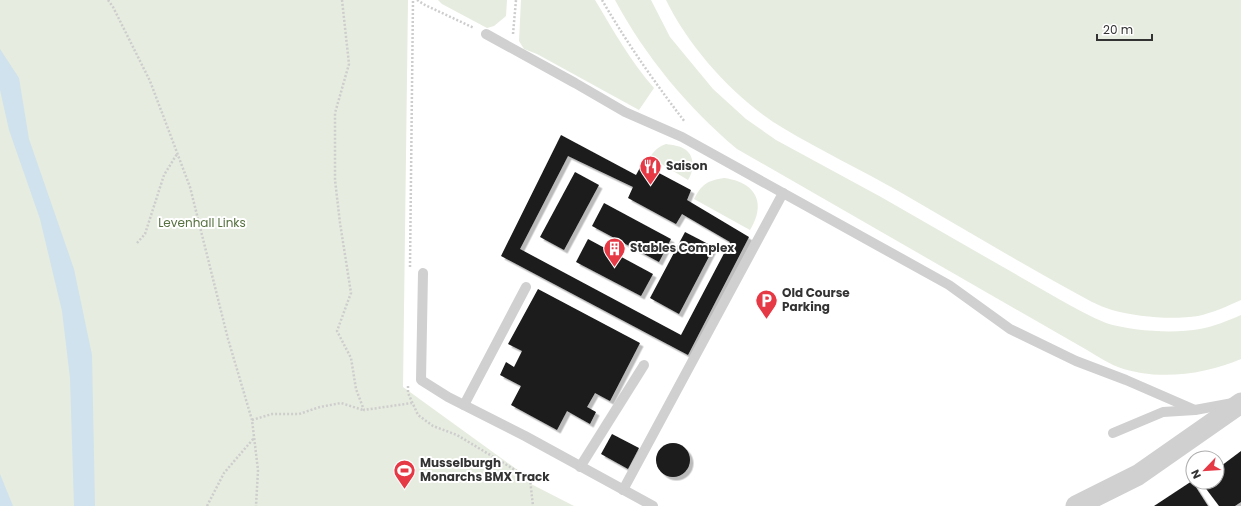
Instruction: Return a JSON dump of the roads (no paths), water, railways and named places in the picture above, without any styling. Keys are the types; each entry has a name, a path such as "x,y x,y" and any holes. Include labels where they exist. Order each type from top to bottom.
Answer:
{"street":[{"path":"1076,506 1106,500 1138,475 1241,402"}],"lane":[{"path":"486,34 625,112 682,137 949,285 1010,329 1076,361 1126,380 1195,410"},
{"path":"623,490 783,193"},
{"path":"423,273 421,380 448,397 525,436 653,506"},
{"path":"464,405 526,287"},
{"path":"580,467 644,365"},
{"path":"1113,433 1163,412 1195,410 1241,402"}],"water":[{"path":"0,49 19,78 29,139 74,269 92,355 95,506 74,506 70,378 62,311 40,219 9,130 0,90"},
{"path":"0,474 13,506 0,506"}],"place":[{"name":"Saison","path":"651,186"},
{"name":"Stables Complex","path":"615,268"},
{"name":"Old Course Parking","path":"766,320"},
{"name":"Musselburgh Monarchs BMX Track","path":"404,490"}],"park label":[{"name":"Levenhall Links","path":"202,223"}]}
